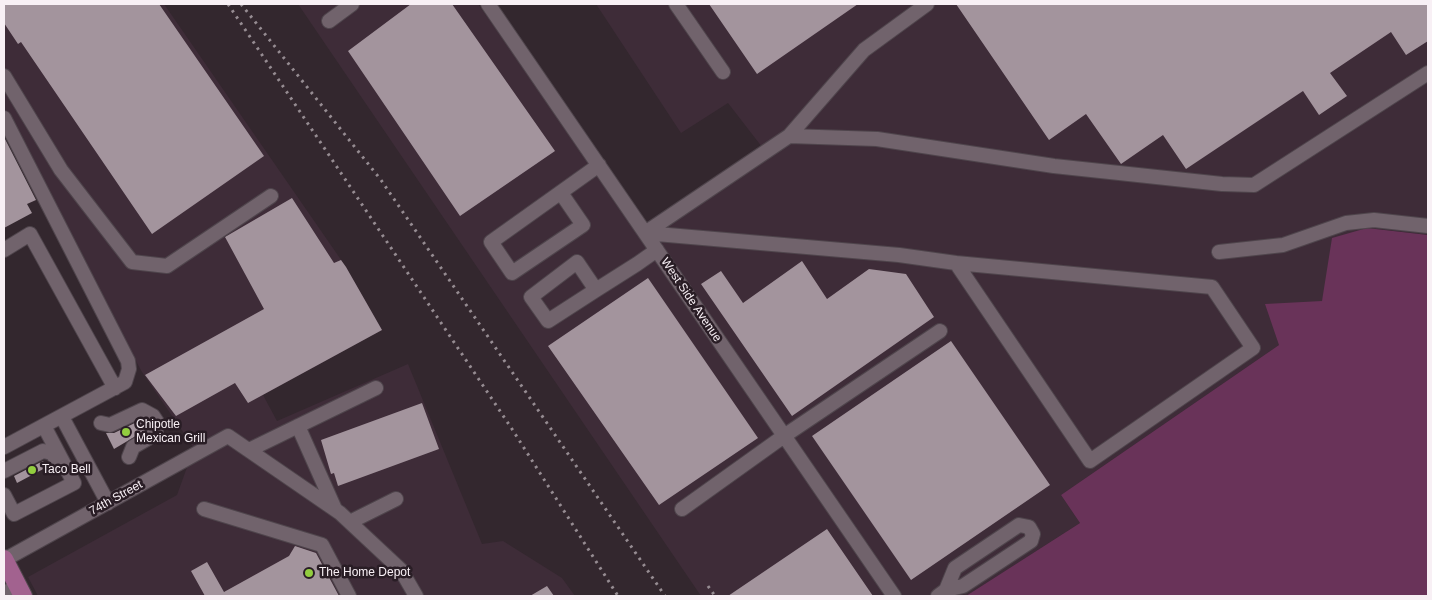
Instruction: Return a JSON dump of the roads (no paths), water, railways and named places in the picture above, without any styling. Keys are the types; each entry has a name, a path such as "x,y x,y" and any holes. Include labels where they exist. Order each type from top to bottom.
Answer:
{"main road":[{"path":"4,560 15,592"}],"street":[{"path":"329,20 352,4"},
{"name":"West Side Avenue","path":"488,4 894,596"},
{"path":"676,4 723,72"},
{"path":"645,233 790,136 864,50 927,4"},
{"path":"790,136 877,139 1054,166 1222,184 1254,185 1428,72"},
{"path":"4,76 61,170 132,262 167,266 271,196"},
{"path":"4,118 128,361 129,369 125,382 4,447"},
{"path":"561,192 583,225 512,273 491,242 561,192 599,165"},
{"path":"1218,252 1283,245 1346,223 1374,220 1428,226"},
{"path":"645,233 899,255 956,263 1212,287 1253,348 1090,461 956,263"},
{"path":"4,250 30,234 115,388"},
{"path":"596,290 578,262 531,297 548,321 596,290 657,250"},
{"path":"682,509 784,436 940,331"},
{"path":"376,388 249,450 335,509 350,522 401,570 416,596"},
{"path":"100,423 110,425 142,410 153,416 158,426 156,431 152,436 133,447 129,457"},
{"path":"62,417 108,503"},
{"path":"44,426 71,484"},
{"path":"298,426 335,509"},
{"name":"74th Street","path":"4,560 228,436 249,450"},
{"path":"4,472 43,451 49,451 54,454 71,484"},
{"path":"4,495 14,514 71,484"},
{"path":"350,522 396,499"},
{"path":"204,509 322,545 349,596"},
{"path":"1019,525 1030,527 1033,534 1031,541 963,586 942,593 955,568 1019,525"}],"railway":[{"path":"228,4 512,429 618,596"},
{"path":"241,4 381,180 665,596"},
{"path":"708,586 715,596"}],"place":[{"name":"Chipotle Mexican Grill","path":"126,432"},
{"name":"Taco Bell","path":"32,470"},
{"name":"The Home Depot","path":"309,573"}]}
